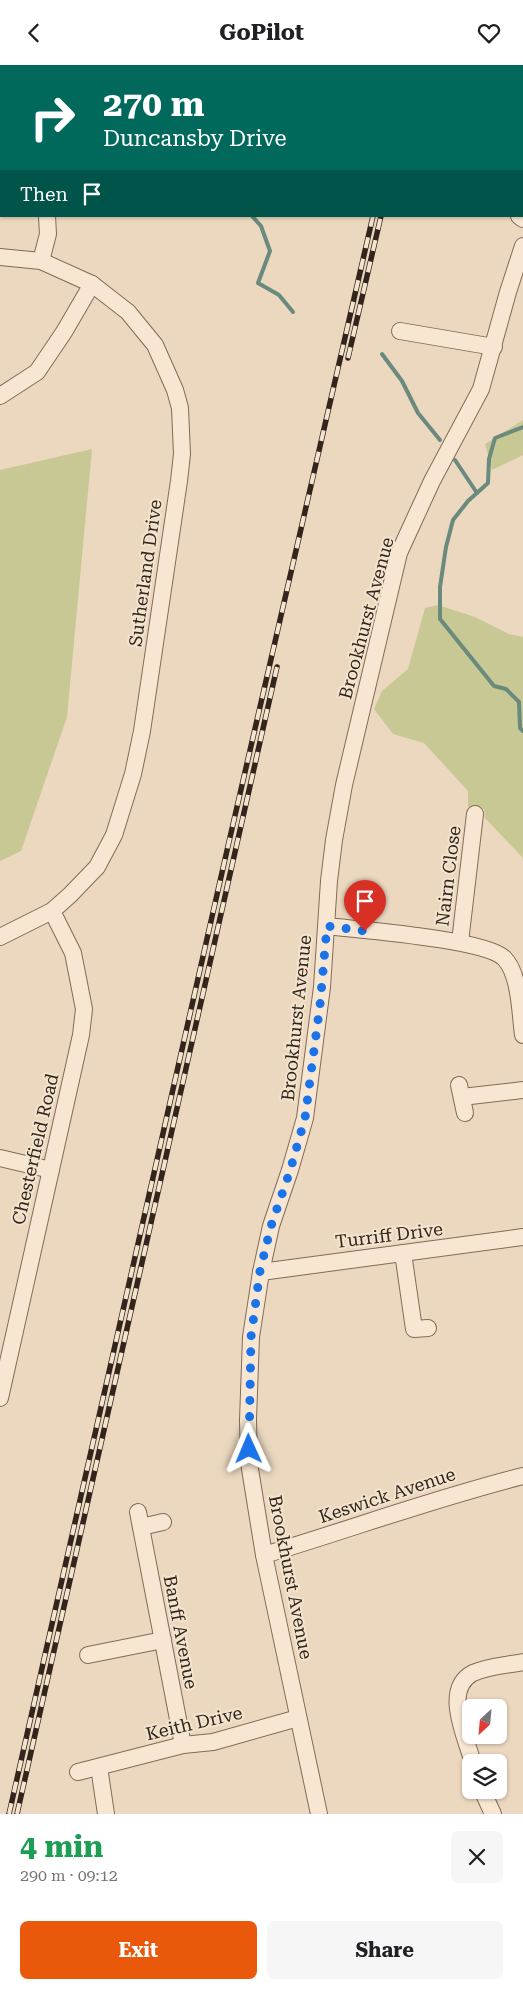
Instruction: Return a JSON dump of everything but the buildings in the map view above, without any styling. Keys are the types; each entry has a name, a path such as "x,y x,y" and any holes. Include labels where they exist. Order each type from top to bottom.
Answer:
{"street":[{"path":"41,261 48,233 47,217"},
{"name":"Brookhurst Avenue","path":"319,1814 264,1555 249,1463 248,1420 251,1337 260,1271 271,1226 290,1171 305,1118 320,1005 327,926 328,881 344,785 399,553 432,481 481,389 523,246"},
{"name":"Sutherland Drive","path":"0,257 41,261 92,284 128,312 155,345 175,390 180,408 182,454 142,731 124,805 114,835 97,867 70,895 52,911 0,937"},
{"path":"0,396 37,372 64,332 92,284"},
{"path":"400,331 494,347"},
{"name":"Nairn Close","path":"460,942 475,814"},
{"name":"Chesterfield Road","path":"0,1398 81,1035 84,1009 73,953 52,911"},
{"path":"327,926 460,942 494,952 504,957 513,971 517,985 523,1035"},
{"path":"462,1098 523,1090"},
{"path":"0,1158 51,1170"},
{"name":"Turriff Drive","path":"260,1271 523,1237"},
{"path":"403,1253 414,1329"},
{"name":"Keswick Avenue","path":"264,1555 395,1512 523,1476"},
{"name":"Banff Avenue","path":"162,1522 139,1520 183,1745"},
{"path":"88,1655 163,1640"},
{"path":"470,1754 457,1704 459,1688 464,1680 474,1673 523,1661"},
{"name":"Keith Drive","path":"78,1772 183,1745 213,1742 298,1718"},
{"path":"99,1767 106,1814"},
{"path":"486,1799 493,1814"}],"green space":[{"path":"523,420 523,455 492,470 485,444"},
{"path":"92,449 67,717 21,851 0,861 0,470"},
{"path":"438,605 475,617 509,634 523,637 523,858 485,818 484,809 468,807 468,791 424,743 393,734 374,709 382,691 408,669 425,608"}],"waterway":[{"path":"253,217 261,226 270,251 258,283 279,295 293,312"},
{"path":"382,354 402,381 418,413 440,440"},
{"path":"523,427 495,438 489,459 488,483 468,501 453,520 446,547 440,587 440,619 494,686 506,689 519,702 520,728 523,731"},
{"path":"455,460 477,493"}],"railway":[{"path":"9,1814 373,217"},
{"path":"348,358 381,217"},
{"path":"17,1814 277,667"}],"route":[{"path":"249,1449 248,1420 251,1337 260,1271 271,1226 290,1171 305,1118 320,1005 327,926 365,931"}]}
